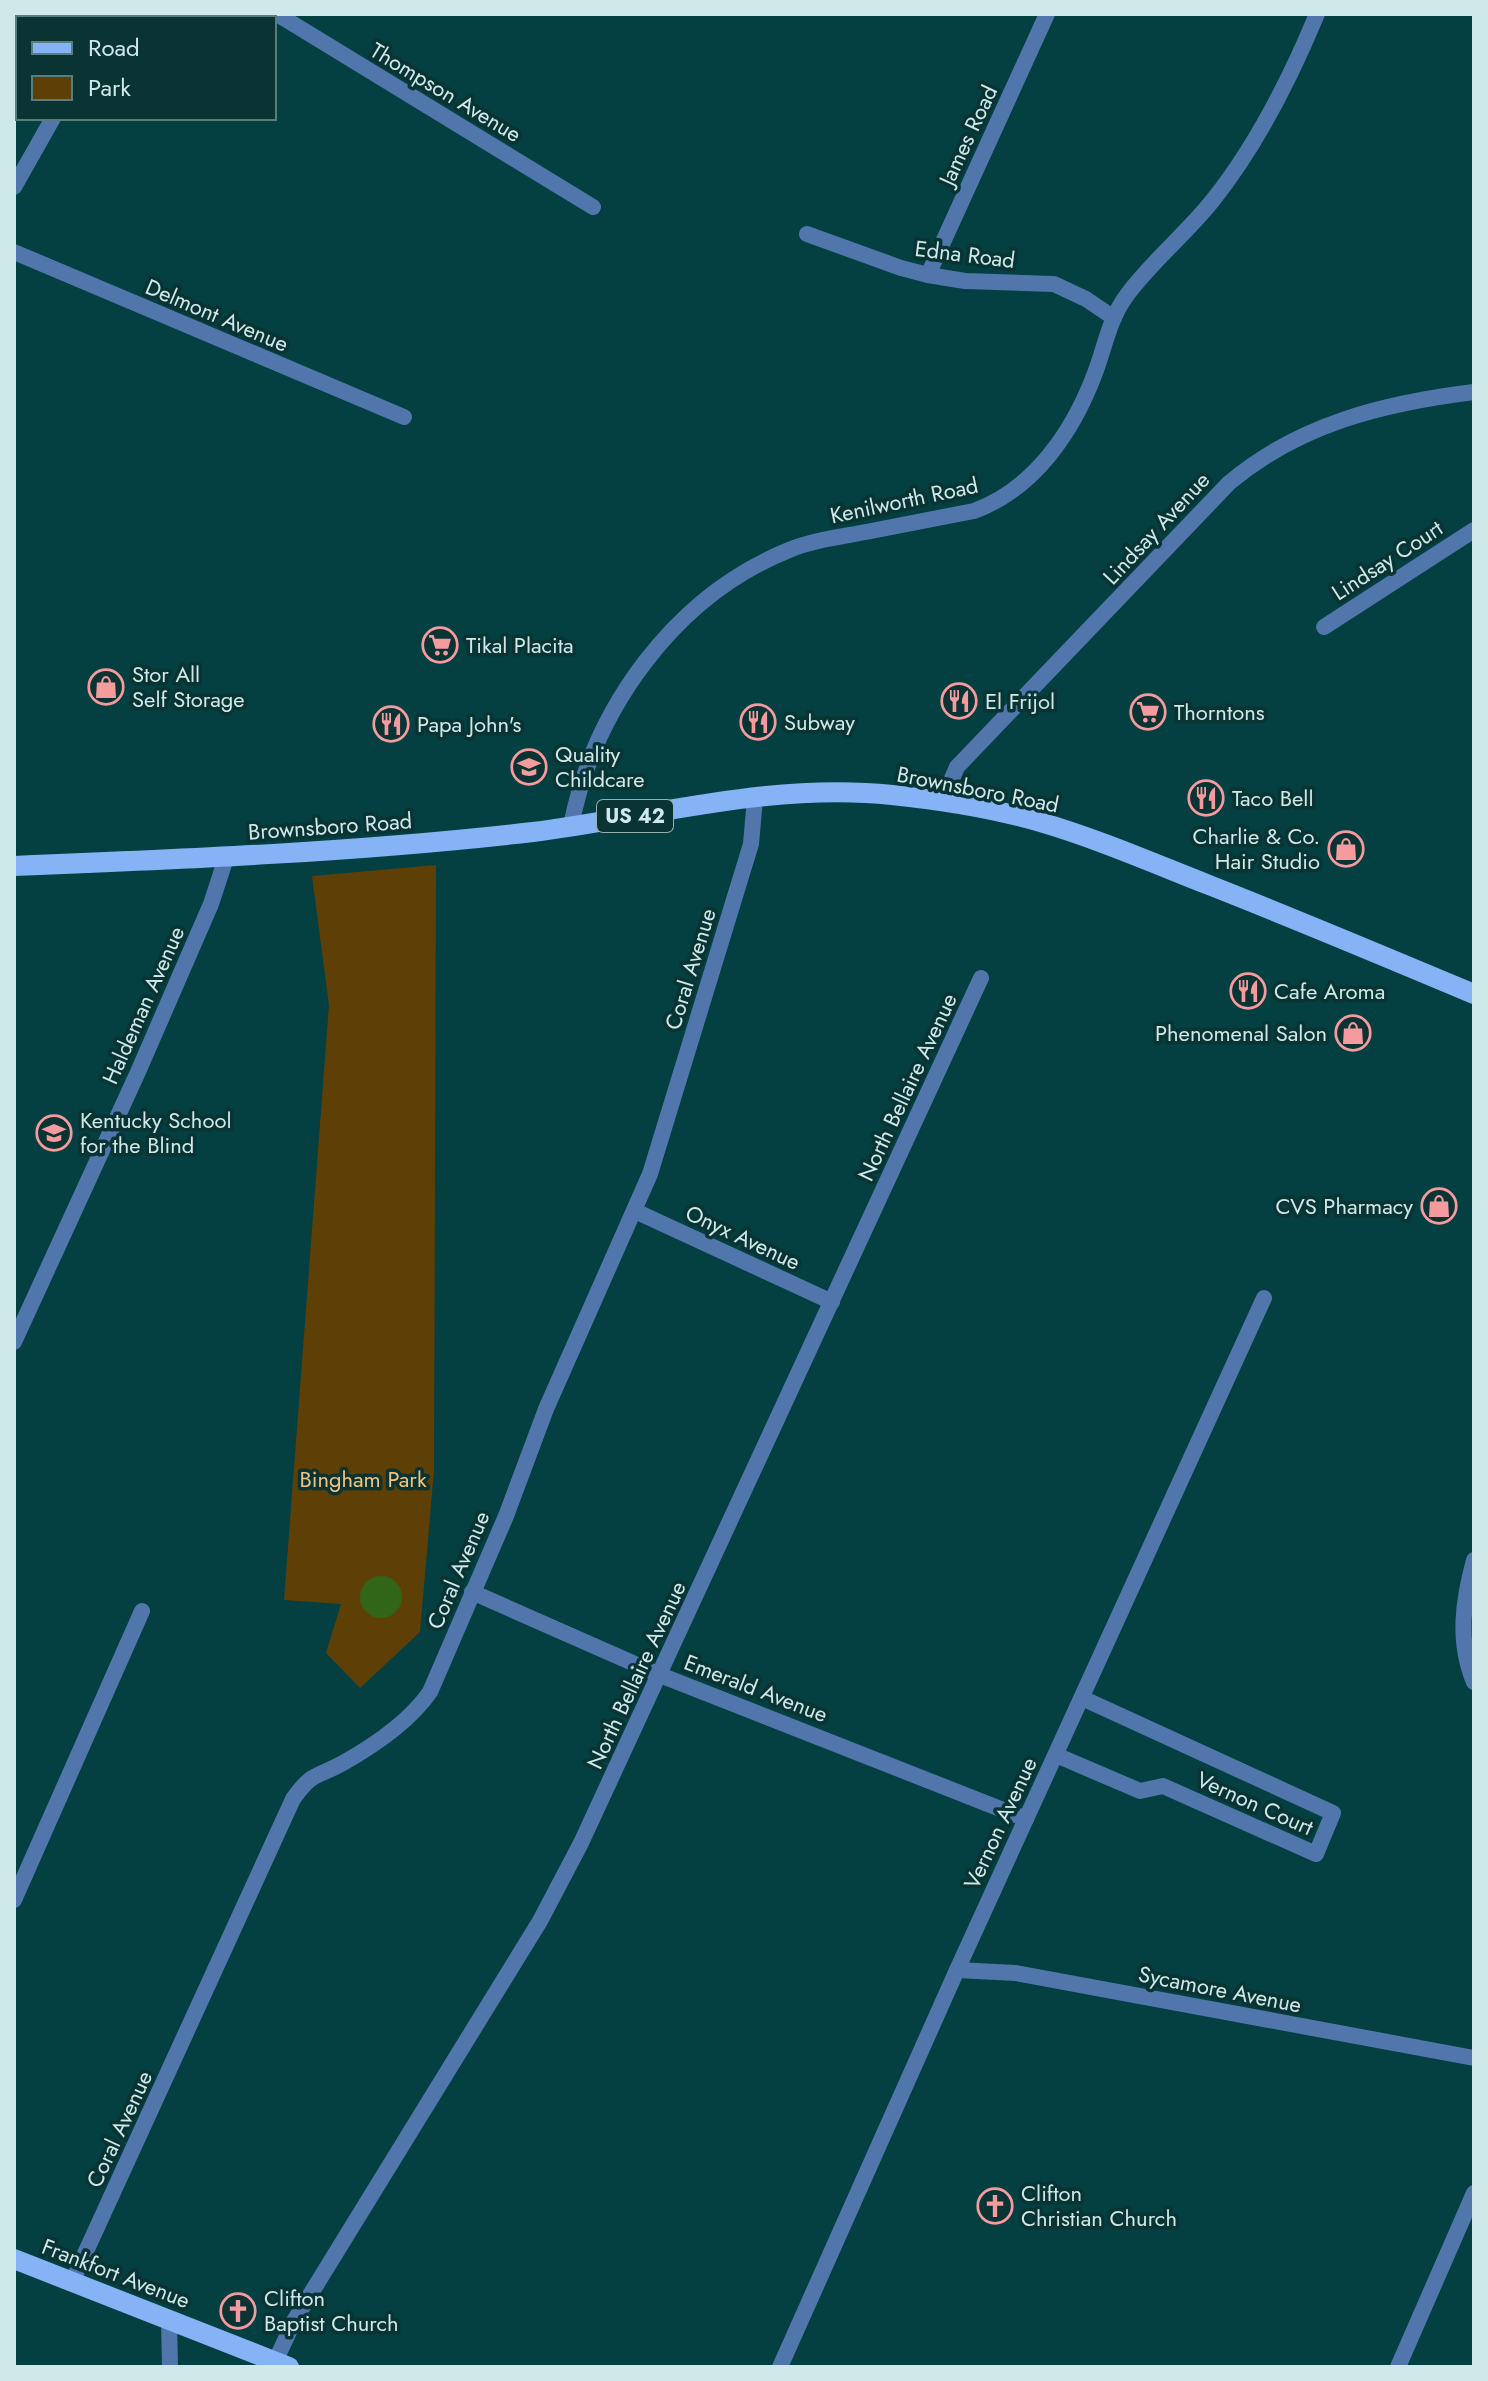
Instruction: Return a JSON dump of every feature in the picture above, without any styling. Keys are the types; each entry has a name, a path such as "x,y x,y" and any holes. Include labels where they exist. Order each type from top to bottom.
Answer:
{"main road":[{"name":"Brownsboro Road","path":"14,866 226,858 461,840 755,798 830,792 888,795 1037,821 1107,845 1287,916 1474,994"},
{"name":"Frankfort Avenue","path":"14,2259 282,2364"}],"street":[{"name":"Thompson Avenue","path":"277,14 593,207"},
{"name":"James Road","path":"928,275 1047,14"},
{"name":"Kenilworth Road","path":"571,826 582,779 629,683 653,650 690,614 739,577 788,550 828,539 974,511 1011,493 1047,459 1084,400 1106,333 1127,295 1213,200 1247,152 1277,101 1317,14"},
{"path":"14,187 52,120"},
{"name":"Edna Road","path":"807,234 928,275 965,281 1054,284 1086,299 1114,318"},
{"name":"Delmont Avenue","path":"14,252 404,417"},
{"name":"Lindsay Avenue","path":"942,802 957,767 1229,483 1255,461 1291,440 1346,419 1411,402 1474,392"},
{"name":"Lindsay Court","path":"1324,627 1474,530"},
{"name":"Coral Avenue","path":"72,2282 302,1776 341,1764 397,1727 430,1692 506,1516 546,1409 650,1174 751,844 755,798"},
{"name":"Haldeman Avenue","path":"14,1342 138,1072 211,904 226,858"},
{"name":"North Bellaire Avenue","path":"282,2364 294,2321 540,1921 581,1843 981,978"},
{"name":"Onyx Avenue","path":"635,1211 832,1302"},
{"name":"Vernon Avenue","path":"780,2367 957,1970 1264,1298"},
{"path":"1474,1560 1463,1623 1466,1656 1474,1682"},
{"name":"Emerald Avenue","path":"472,1592 660,1675 1026,1819"},
{"path":"14,1900 142,1611"},
{"name":"Vernon Court","path":"1056,1755 1140,1791 1163,1786 1316,1854 1333,1813 1082,1698"},
{"name":"Sycamore Avenue","path":"957,1970 1016,1973 1474,2058"},
{"path":"1398,2367 1474,2193"},
{"path":"169,2320 170,2367"}],"green space":[{"name":"Bingham Park","path":"436,865 434,1470 420,1632 360,1688 326,1653 341,1604 284,1600 329,1005 312,876"}],"shaded area":[{"path":"381,1576 396,1582 402,1597 396,1612 381,1618 366,1612 360,1597 366,1582"}],"place":[{"name":"Tikal Placita","path":"440,645"},
{"name":"Stor All Self Storage","path":"106,687"},
{"name":"El Frijol","path":"959,701"},
{"name":"Thorntons","path":"1148,712"},
{"name":"Subway","path":"758,722"},
{"name":"Papa John's","path":"391,724"},
{"name":"Quality Childcare","path":"529,767"},
{"name":"Taco Bell","path":"1206,798"},
{"name":"Charlie & Co. Hair Studio","path":"1346,849"},
{"name":"Cafe Aroma","path":"1248,991"},
{"name":"Phenomenal Salon","path":"1353,1033"},
{"name":"Kentucky School for the Blind","path":"54,1133"},
{"name":"CVS Pharmacy","path":"1439,1206"},
{"name":"Clifton Christian Church","path":"995,2206"},
{"name":"Clifton Baptist Church","path":"238,2311"}]}
